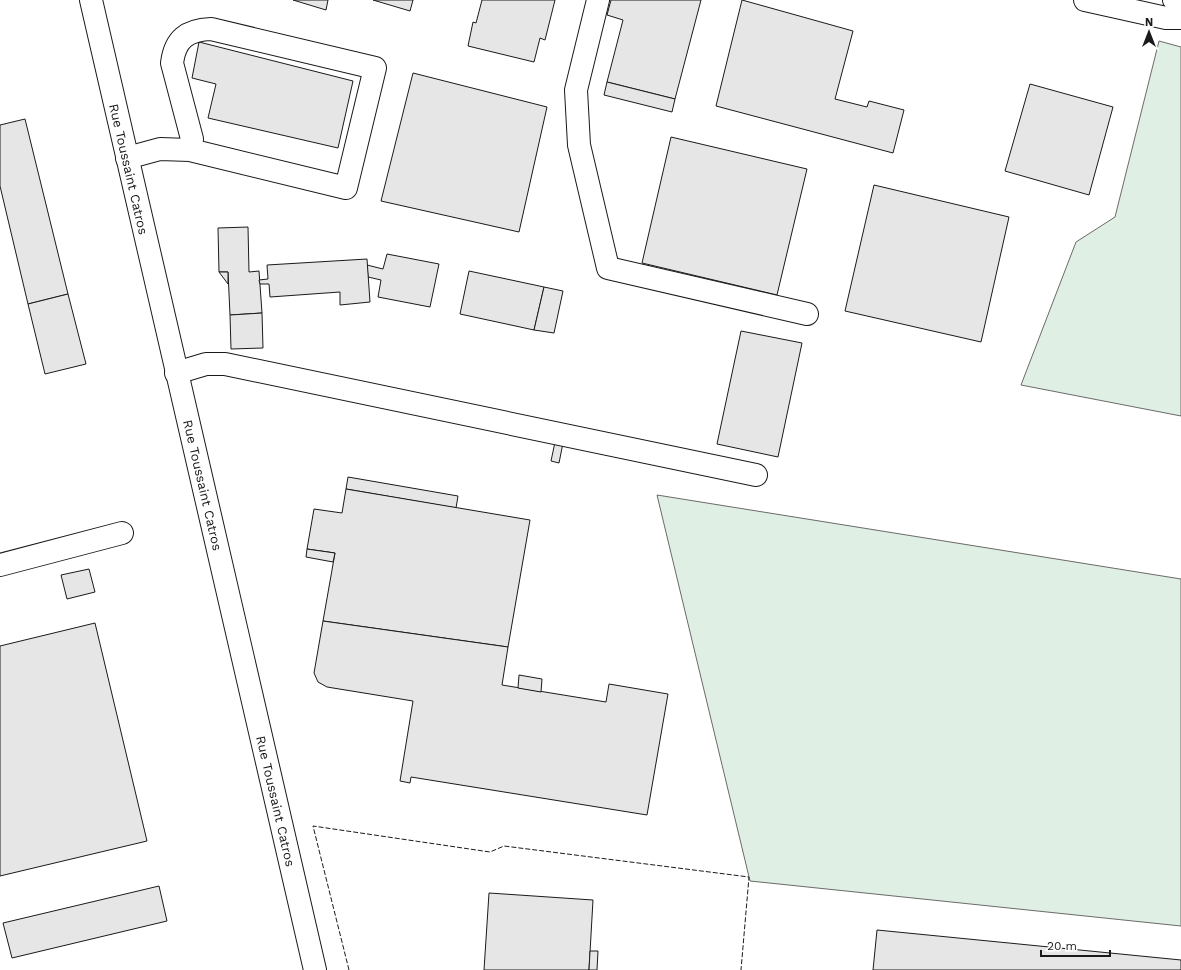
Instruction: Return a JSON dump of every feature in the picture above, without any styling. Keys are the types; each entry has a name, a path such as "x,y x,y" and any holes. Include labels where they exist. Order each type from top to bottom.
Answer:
{"street":[{"name":"Rue Toussaint Catros","path":"91,0 315,970"},
{"path":"598,0 576,90 579,145 608,268 807,314"},
{"path":"1085,0 1166,18 1181,18"},
{"path":"1174,0 1181,4"},
{"path":"127,158 160,149 190,150 346,188 375,68 211,29 196,30 186,35 178,44 173,53 172,63 192,139 190,150"},
{"path":"176,372 206,364 225,364 756,475"},
{"path":"0,565 122,533"}],"green space":[{"path":"1159,41 1181,47 1181,416 1021,385 1076,242 1115,217"},
{"path":"657,495 1181,579 1181,926 750,881"}],"building":[{"path":"293,0 328,0 326,10"},
{"path":"373,0 413,0 410,11"},
{"path":"482,0 555,0 545,40 540,38 534,62 468,46 473,22 476,23"},
{"path":"611,0 701,0 675,99 607,82 623,20 607,15"},
{"path":"742,0 853,31 835,99 867,107 869,101 904,110 893,153 716,106"},
{"path":"199,42 353,81 338,148 208,118 216,84 192,78"},
{"path":"413,73 547,107 519,232 381,201"},
{"path":"607,82 675,99 672,112 604,95"},
{"path":"1030,84 1113,107 1089,195 1005,171"},
{"path":"25,119 68,294 28,304 0,186 0,125"},
{"path":"671,137 807,169 777,295 642,263"},
{"path":"874,185 1009,217 981,342 845,311"},
{"path":"248,227 249,272 259,271 262,313 230,315 228,272 219,272 218,228"},
{"path":"387,254 439,264 430,307 378,297 381,280 368,277 367,265 383,269"},
{"path":"367,259 370,302 340,305 340,292 270,297 269,284 260,284 259,280 268,279 267,265"},
{"path":"469,271 544,287 534,330 460,314"},
{"path":"219,272 228,272 228,284"},
{"path":"544,287 563,291 554,333 534,330"},
{"path":"68,294 86,364 45,374 28,304"},
{"path":"262,313 263,348 231,349 230,315"},
{"path":"741,331 802,343 778,457 717,444"},
{"path":"555,442 563,443 559,463 551,461"},
{"path":"348,477 458,496 456,508 346,489"},
{"path":"346,489 530,520 508,647 323,621 335,553 307,549 314,509 342,513"},
{"path":"307,549 335,553 333,562 306,557"},
{"path":"89,569 95,592 67,599 61,575"},
{"path":"323,621 508,647 502,685 606,702 609,684 668,694 647,815 411,777 410,783 400,781 413,701 327,687 318,682 314,673"},
{"path":"95,623 147,841 0,876 0,646"},
{"path":"519,675 542,679 541,692 518,688"},
{"path":"159,886 167,921 12,958 3,923"},
{"path":"489,893 593,900 589,970 484,970"},
{"path":"877,930 1181,960 1181,970 873,970"},
{"path":"590,951 598,951 597,970 589,970"}],"fence":[{"path":"349,970 313,826 490,852 504,846 749,877 741,970"}]}
